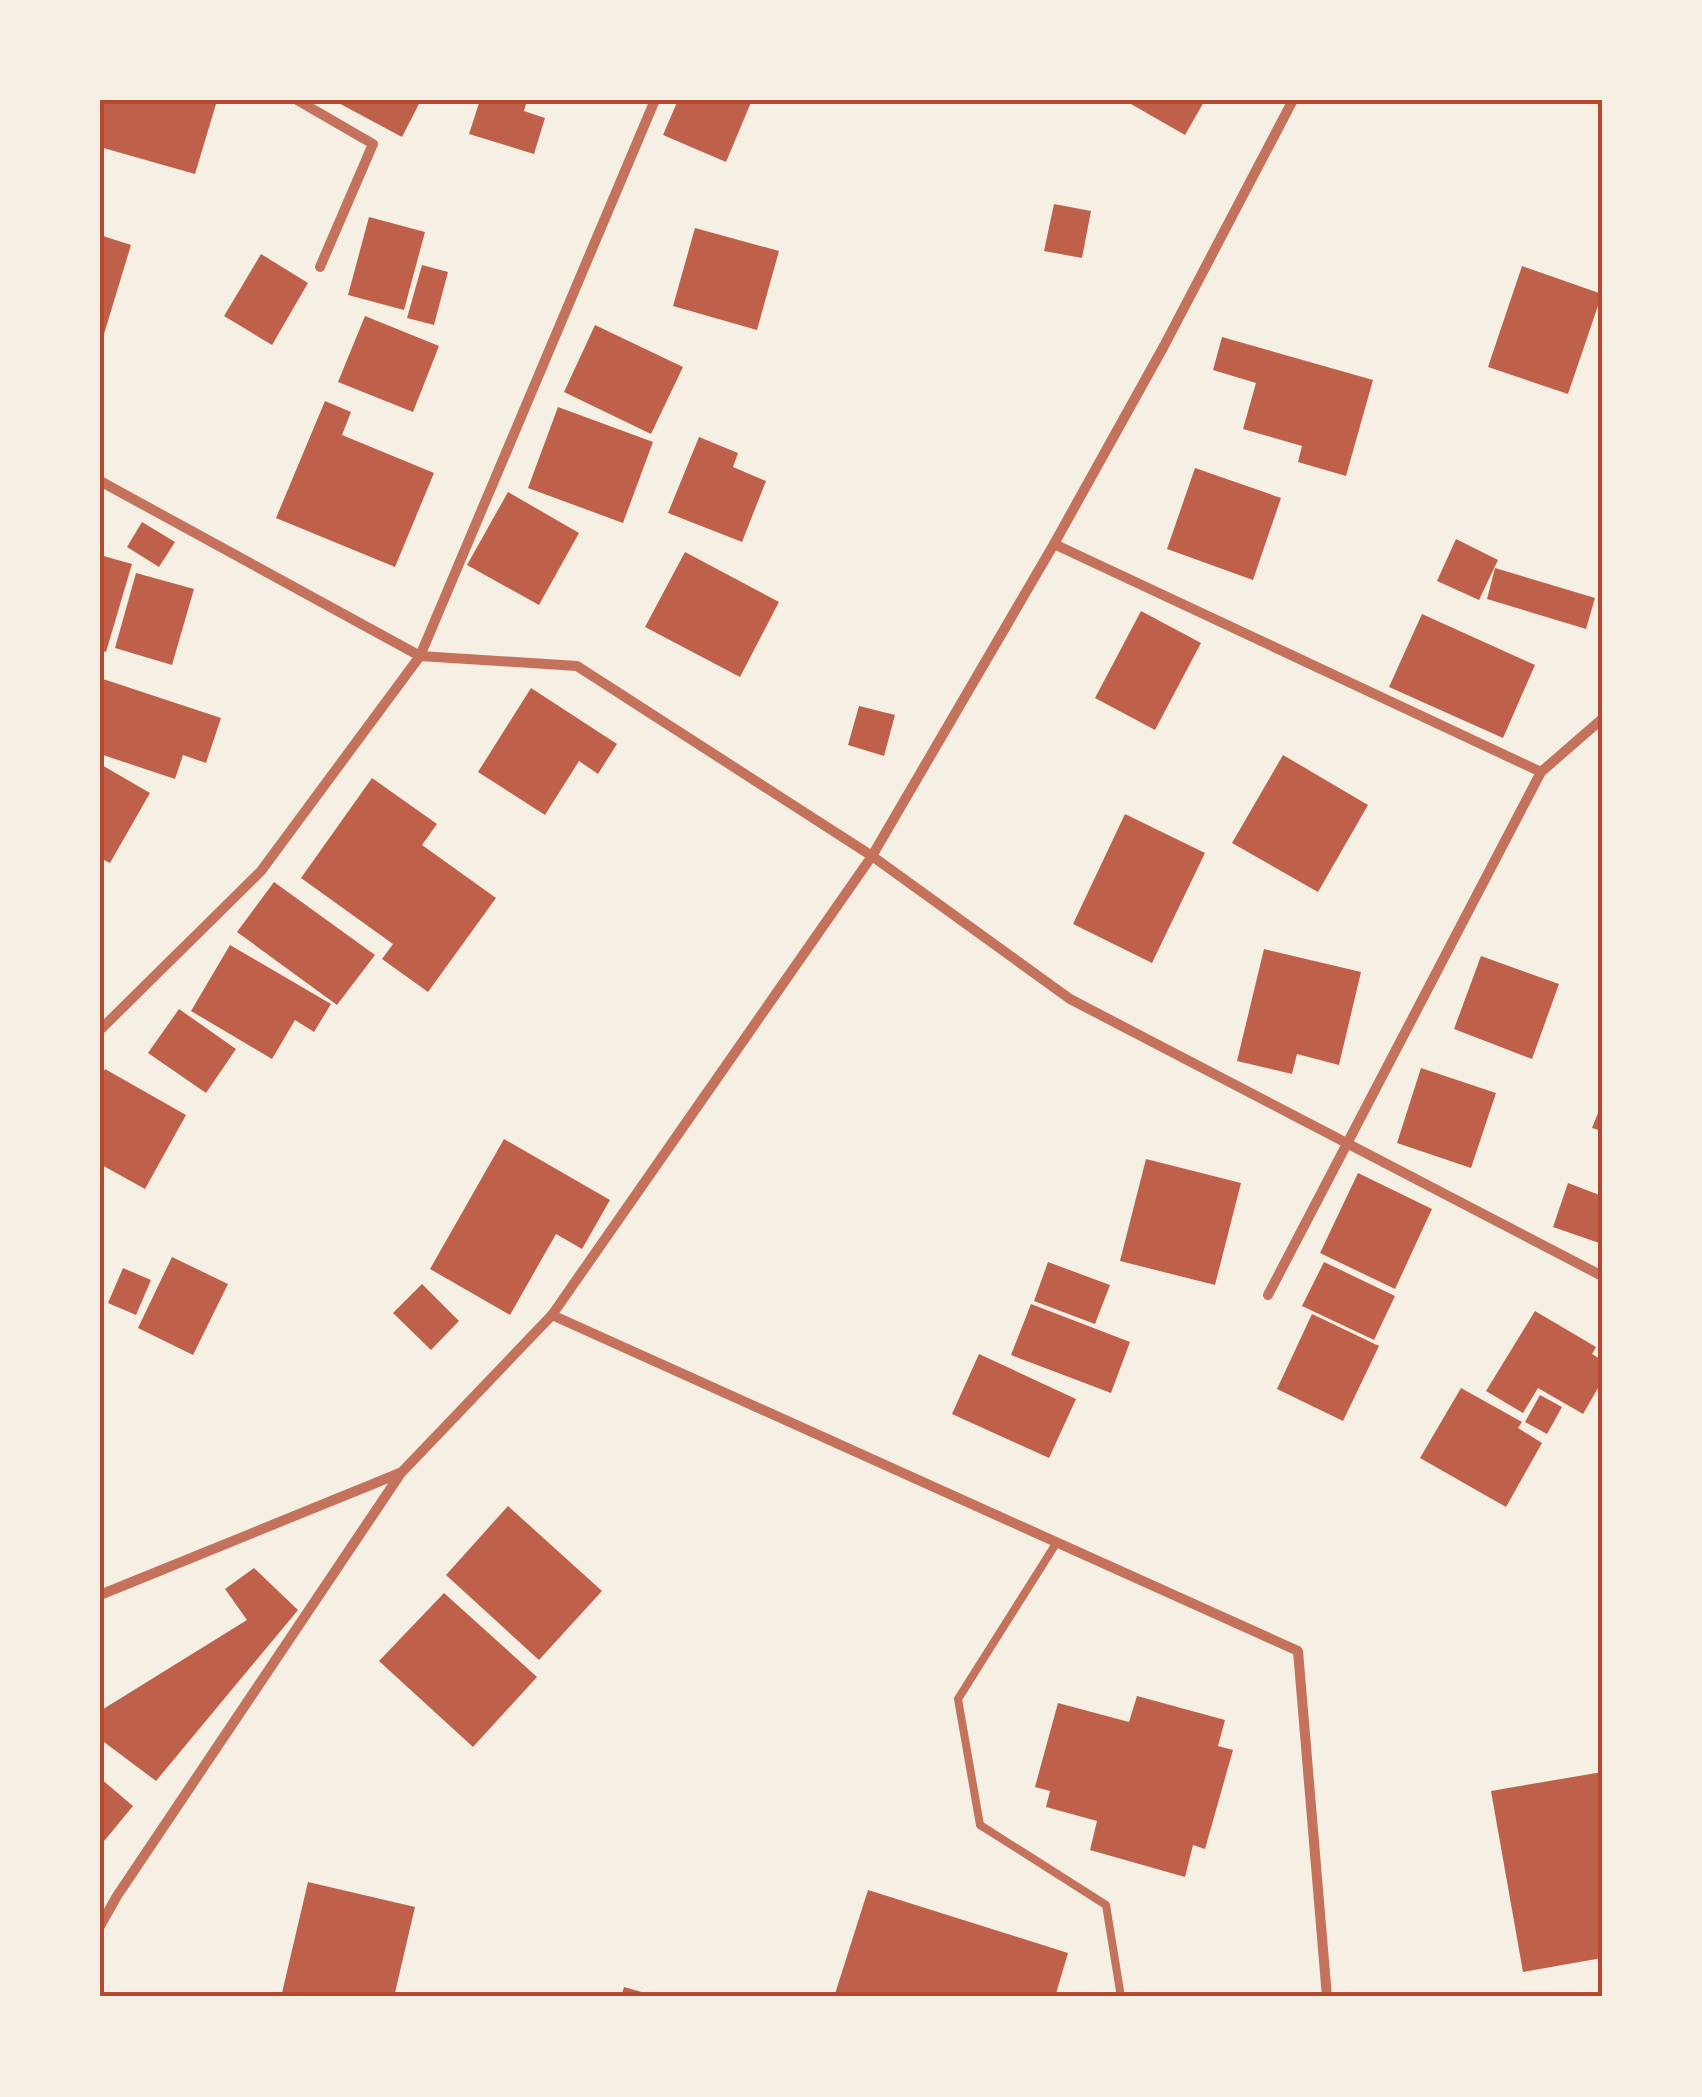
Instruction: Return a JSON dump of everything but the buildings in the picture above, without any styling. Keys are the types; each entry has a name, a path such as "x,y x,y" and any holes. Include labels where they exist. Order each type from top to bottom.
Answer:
{"street":[{"path":"298,100 372,144 320,267"},
{"path":"100,1030 261,870 420,656 654,100"},
{"path":"100,1926 402,1473 552,1314 872,856 1054,544 1164,346 1293,100"},
{"path":"100,482 420,656 577,666 872,856 1070,999 1602,1276"},
{"path":"1054,544 1542,772"},
{"path":"1268,1295 1542,772 1602,719"},
{"path":"552,1314 1298,1651 1327,1997"},
{"path":"100,1596 402,1473"}],"lane":[{"path":"1057,1542 958,1698 980,1825 1106,1905 1121,1997"}]}
